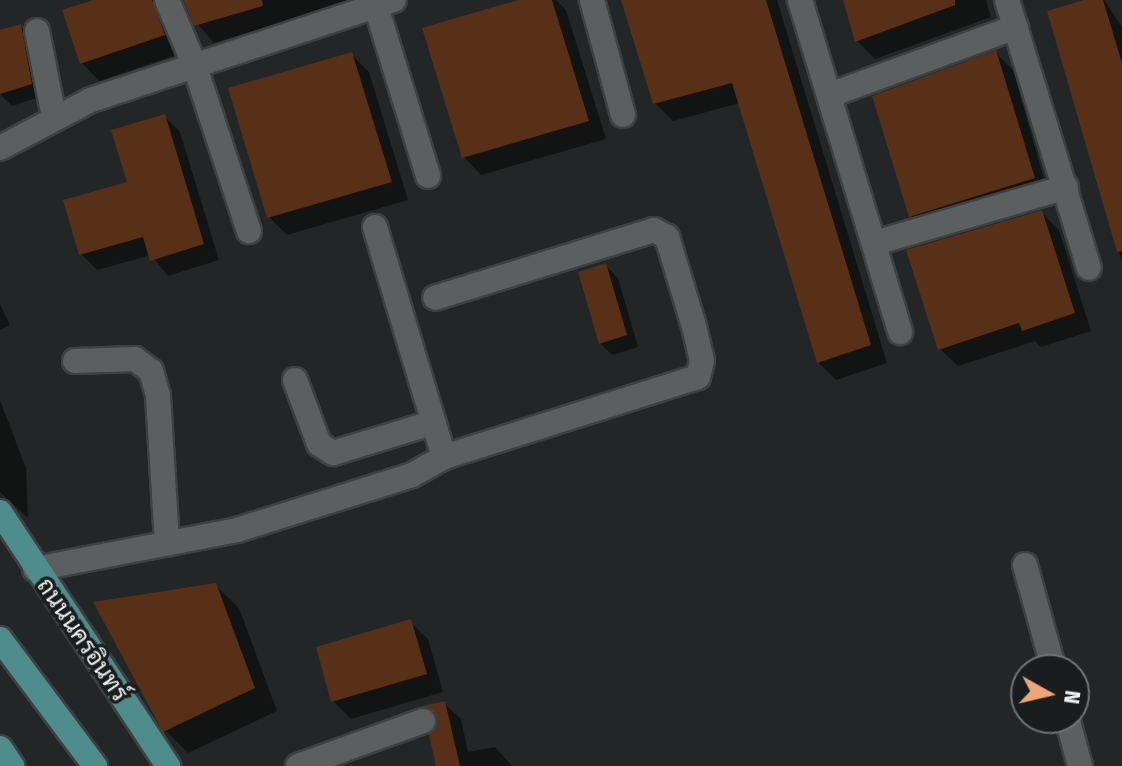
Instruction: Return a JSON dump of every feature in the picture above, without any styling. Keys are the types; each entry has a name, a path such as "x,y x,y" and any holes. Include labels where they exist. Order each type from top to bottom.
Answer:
{"main road":[{"name":"ถนนนครอินทร์","path":"0,512 168,766"},
{"path":"0,639 95,766"},
{"path":"0,748 12,766"}],"street":[{"path":"167,0 194,64 249,231"},
{"path":"592,0 623,115"},
{"path":"800,0 900,332"},
{"path":"1007,0 1089,268"},
{"path":"0,148 54,117 194,64 381,2 428,176"},
{"path":"830,95 1016,27"},
{"path":"37,31 54,117"},
{"path":"875,243 1066,187"},
{"path":"375,227 444,457"},
{"path":"35,569 237,530 412,475 444,457 698,377 702,361 667,237 654,230 435,298"},
{"path":"75,361 135,359 151,371 158,396 167,544"},
{"path":"295,380 319,444 333,453 432,423"},
{"path":"1025,565 1050,654"},
{"path":"298,766 423,721"},
{"path":"1071,734 1080,766"}],"building":[{"path":"93,0 152,0 165,35 80,64 62,10"},
{"path":"183,0 262,0 263,6 194,26"},
{"path":"518,0 552,0 589,121 462,158 422,28"},
{"path":"621,0 766,0 871,345 817,363 732,83 653,104"},
{"path":"843,0 955,0 955,5 855,42"},
{"path":"1084,0 1103,0 1122,63 1122,251 1117,252 1047,11"},
{"path":"21,24 32,84 0,94 0,30"},
{"path":"996,50 1035,178 909,217 872,96"},
{"path":"352,52 392,182 267,218 228,88"},
{"path":"165,114 204,244 150,261 143,237 79,255 63,200 127,182 111,130"},
{"path":"1042,210 1075,313 1022,331 1019,323 938,350 906,250"},
{"path":"606,263 627,335 599,344 578,272"},
{"path":"216,583 255,688 163,732 93,602"},
{"path":"411,619 427,674 331,702 316,647"},
{"path":"445,701 460,766 436,766 429,735 437,717 422,706"}]}
